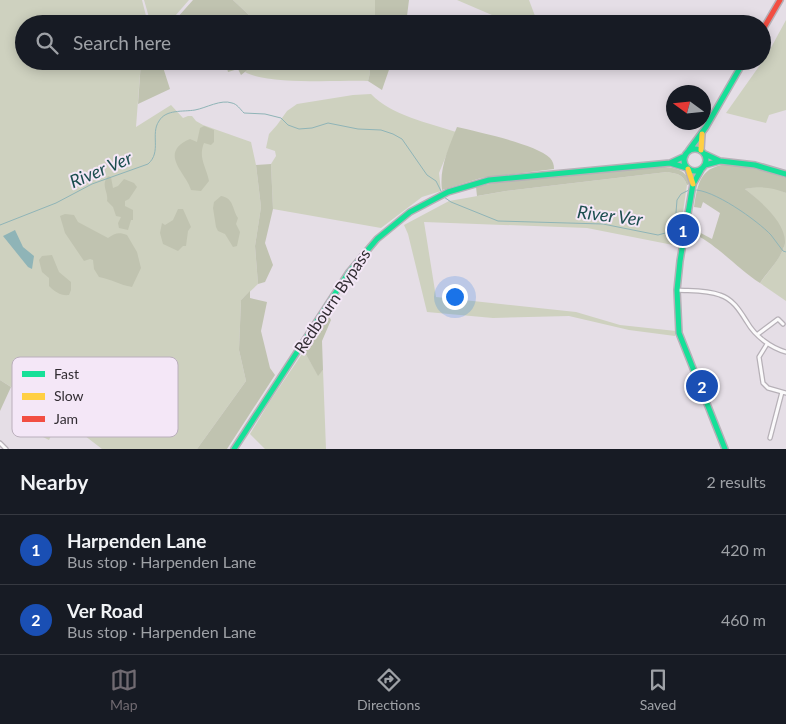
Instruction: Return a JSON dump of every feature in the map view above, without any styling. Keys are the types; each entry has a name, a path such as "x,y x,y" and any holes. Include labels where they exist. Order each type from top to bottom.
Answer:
{"main road":[{"path":"771,15 780,0"},
{"path":"693,189 688,168 684,161 685,156 702,133 739,70"},
{"path":"702,133 700,141 707,160 693,189 680,261 678,290 680,333 725,449"},
{"path":"689,150 695,148 720,161 754,165 786,174"},
{"name":"Redbourn Bypass","path":"234,449 349,272 369,246 412,211 449,192 490,180 670,163 685,156"},
{"path":"688,168 696,171 720,161"},
{"name":"Redbourn Bypass","path":"670,163 688,168"}],"street":[{"path":"678,290 721,295 728,299 740,310 747,324 767,344 775,349 786,352"},
{"path":"758,334 778,319 782,324"},
{"path":"767,344 759,357 762,380 768,388 784,393 770,438"},
{"path":"0,443 6,449"}],"green space":[{"path":"0,0 142,0 146,15 15,15 15,70 140,70 136,127 171,105 183,118 192,116 203,125 251,142 261,207 255,246 258,284 241,300 239,350 246,381 197,449 102,449 86,437 178,437 178,357 12,357 12,388 0,380"},
{"path":"144,0 189,0 176,15 148,15"},
{"path":"193,0 233,0 249,15 180,15"},
{"path":"233,0 375,0 375,15 249,15"},
{"path":"375,0 409,0 407,15 375,15"},
{"path":"457,0 529,0 535,15 492,15"},
{"path":"786,20 786,110 769,115 766,123 726,113 756,70 771,70 771,48"},
{"path":"140,70 164,70 170,89 138,104"},
{"path":"238,70 247,70 241,75"},
{"path":"248,70 370,70 370,73 368,81 304,81 269,79 245,72"},
{"path":"370,70 389,70 382,90 368,81"},
{"path":"371,94 379,102 399,113 456,132 439,173 441,191 422,197 381,228 273,209 271,164 276,156 275,151 266,148 269,134 287,111 297,104"},
{"path":"204,126 214,130 214,142 211,145 204,143 202,148 203,162 209,181 201,191 191,190 177,164 176,151 180,145 190,139 197,142 200,128"},
{"path":"457,127 533,148 550,158 554,169 481,178 442,190 443,166"},
{"path":"271,164 273,209 265,243 273,265 265,282 258,284 255,246 261,207 256,165"},
{"path":"730,164 765,171 786,178 786,193 766,188 745,189 771,212 784,235 785,243 781,254 760,283 704,239 696,235 697,231 712,239 720,213 703,202 701,208 694,207 700,182 707,172 713,168"},
{"path":"656,167 672,168 681,171 688,178 690,184 687,185 680,175 667,172 477,196 476,187 498,182 565,174"},
{"path":"667,172 680,175 687,185 678,246 587,228 424,222 436,297 576,312 620,325 676,331 675,336 629,330 569,316 493,318 427,312 408,234 404,225 449,201 506,191"},
{"path":"108,176 111,177 113,188 118,186 124,179 134,183 137,187 129,199 125,201 125,206 133,210 133,220 131,220 128,230 119,228 118,223 121,217 116,216 113,207 107,201 105,183"},
{"path":"759,186 775,188 786,193 786,301 760,283 782,252 784,238 771,214 745,189"},
{"path":"221,196 231,201 238,218 236,224 240,232 237,246 233,247 225,234 218,231 216,227 213,208 214,202"},
{"path":"178,209 183,209 191,227 188,231 186,246 183,246 178,251 163,244 160,233 162,223 165,225 173,220"},
{"path":"65,214 74,215 78,222 108,238 117,234 127,235 137,252 141,268 132,287 99,277 94,269 93,260 84,261 65,233 60,216"},
{"path":"52,255 59,272 71,282 69,295 61,294 51,288 49,286 49,278 42,272 39,260 42,256"},
{"path":"250,291 250,298 267,302 261,331 270,368 275,375 227,449 197,449 246,381 239,350 241,300"},
{"path":"328,314 331,320 322,341 323,370 318,376 304,351"},
{"path":"304,351 318,375 323,370 326,449 265,449 250,434"},
{"path":"0,380 11,387 0,411"}],"water":[{"path":"15,230 23,247 34,256 32,269 28,267 3,236"}],"waterway":[{"name":"River Ver","path":"0,225 56,203 92,184 148,164 154,154 155,132 162,117 170,113 195,110 223,102 234,104 244,113 265,114 281,118 288,125 299,129 312,128 328,123 358,129 381,130 393,134 402,139 427,175 436,181 441,191"},
{"name":"River Ver","path":"444,197 451,202 498,221 603,224 658,235 669,232 675,225 677,200 681,194 689,190"},
{"name":"River Ver","path":"693,190 711,194 746,214 765,229 783,251 786,252"}],"traffic: fast":[{"path":"689,150 706,127 739,70"},
{"path":"695,149 703,152 706,160 703,168 695,171 687,168 684,160 687,152 695,149"},
{"path":"705,154 720,161 755,165 786,174"},
{"path":"234,449 349,272 377,239 410,212 448,192 489,180 670,163 685,156"},
{"path":"705,165 720,161"},
{"path":"670,163 687,168"},
{"path":"701,170 693,184 680,261 677,290 679,333 725,449"}],"traffic: slow":[{"path":"701,150 702,134"},
{"path":"688,169 693,184"}],"traffic: jam":[{"path":"771,16 780,0"}],"place":[{"name":"Harpenden Lane","path":"683,230"},
{"name":"Ver Road","path":"702,386"}]}
